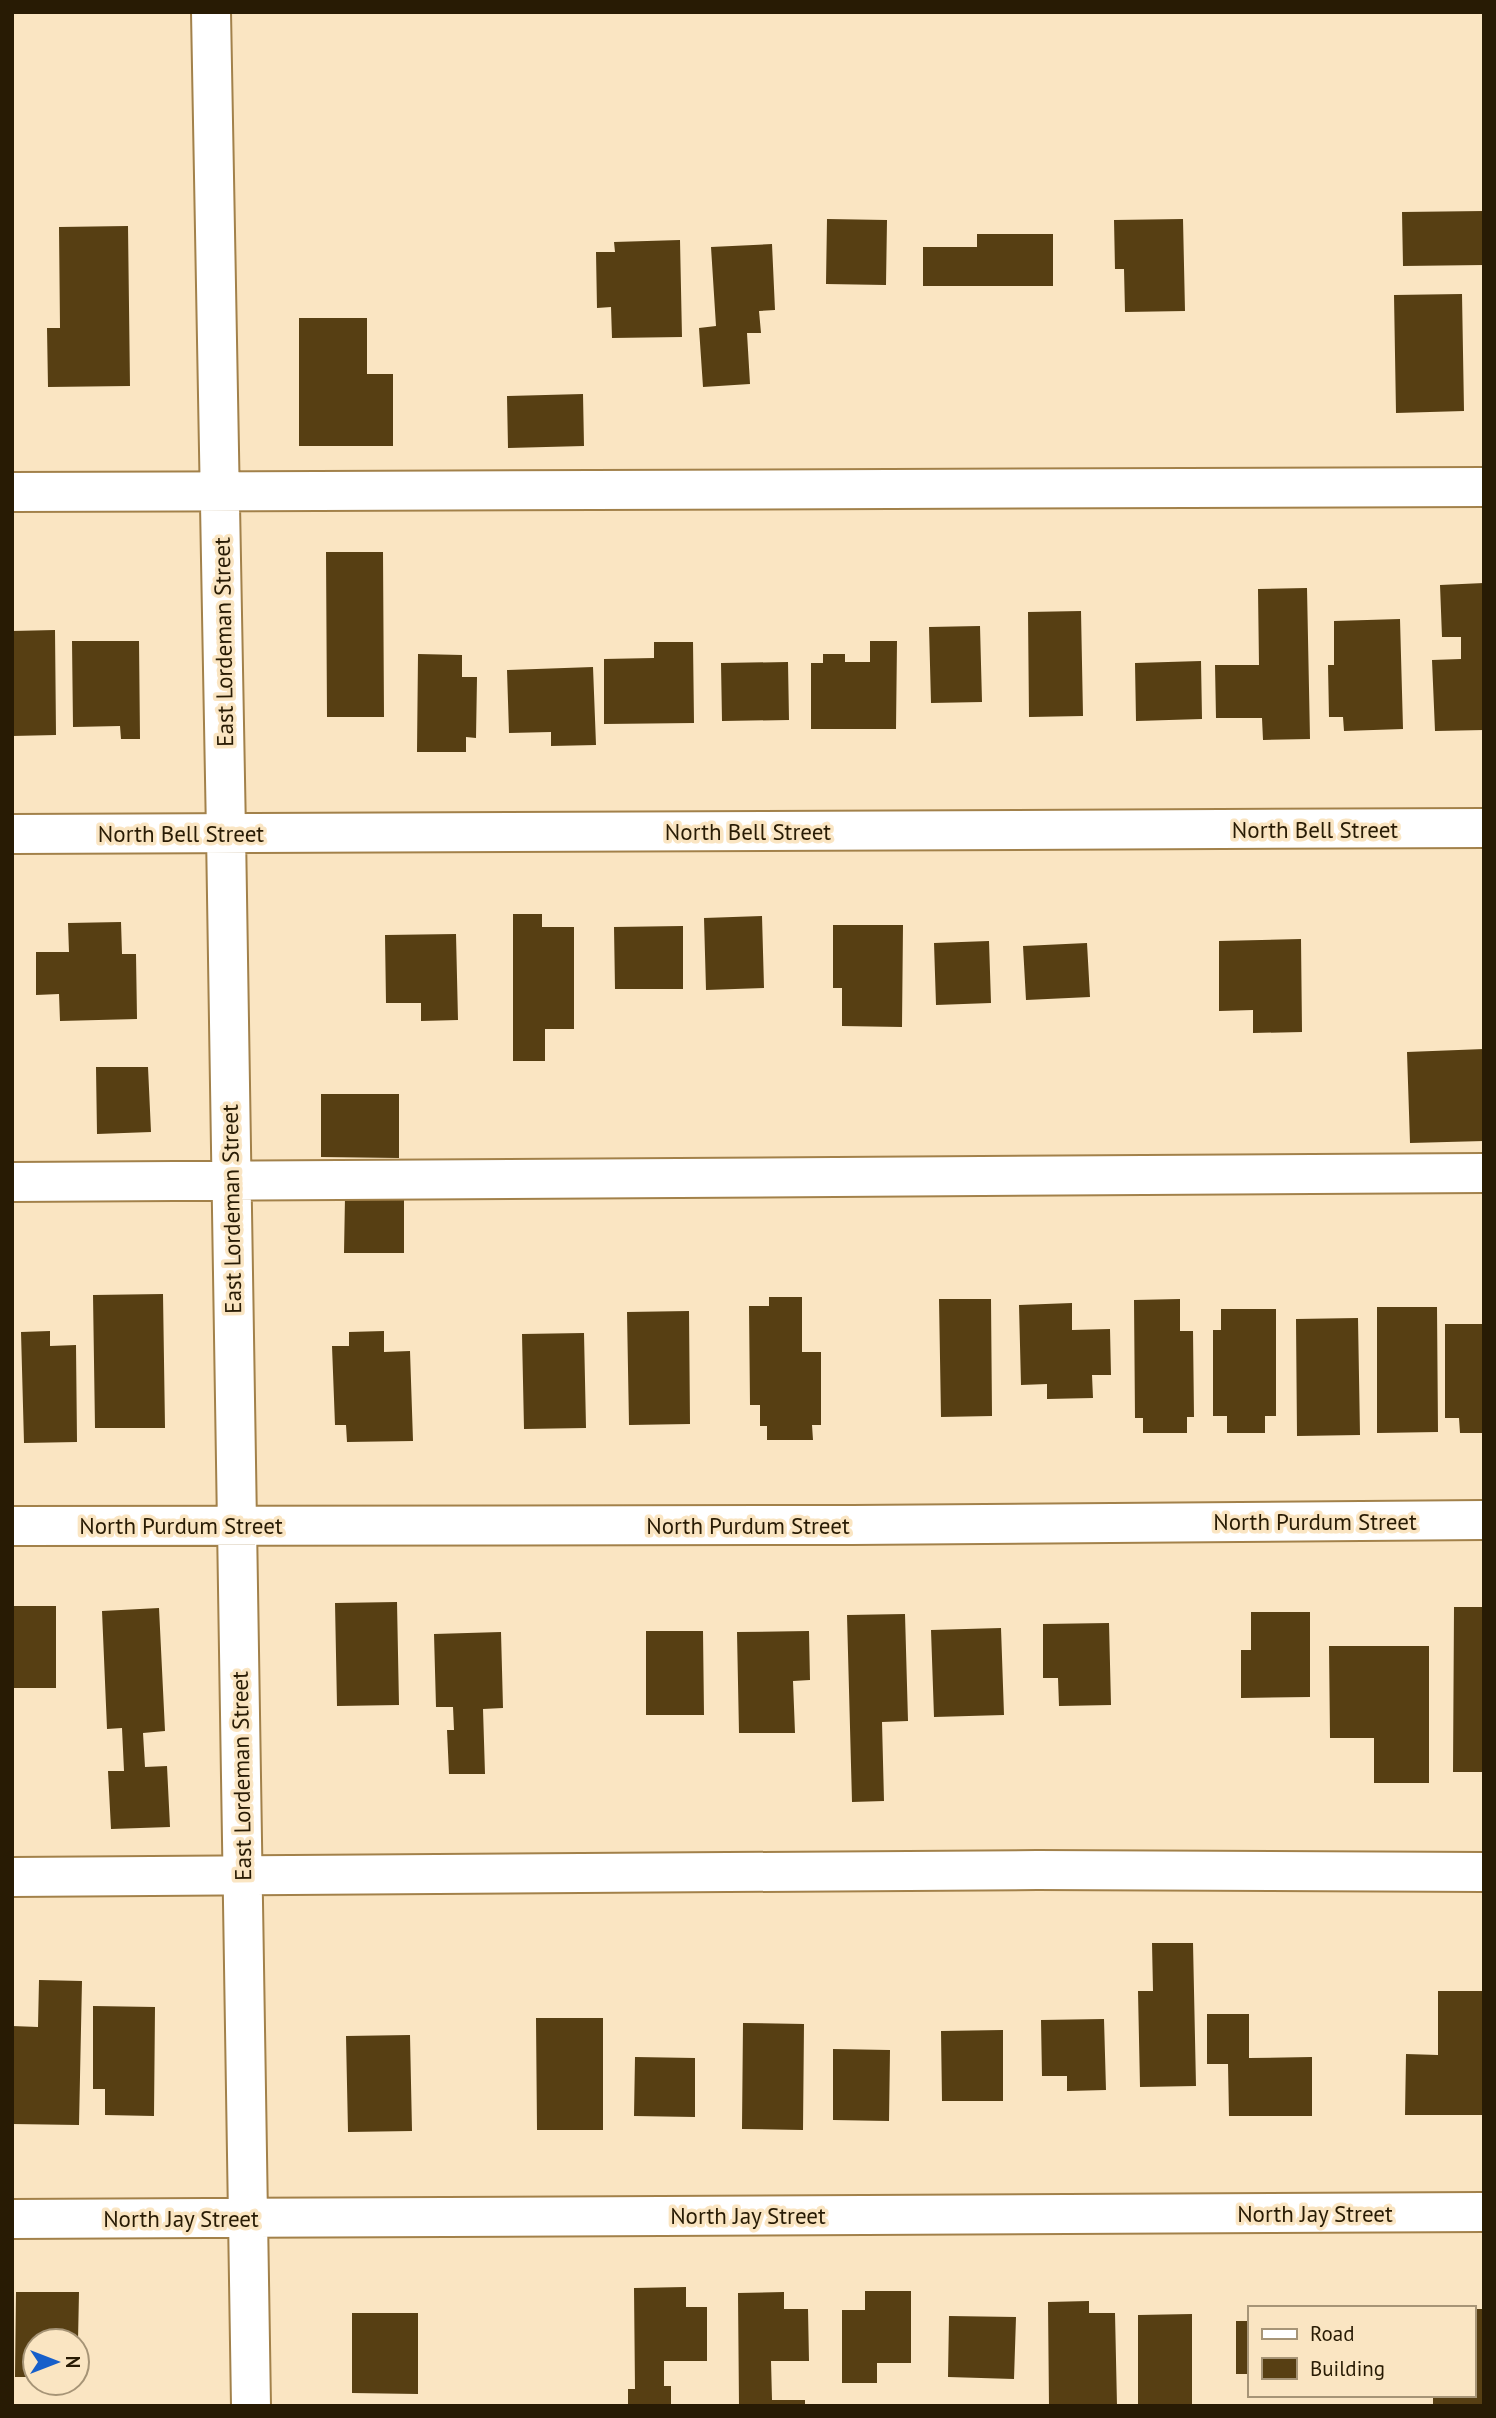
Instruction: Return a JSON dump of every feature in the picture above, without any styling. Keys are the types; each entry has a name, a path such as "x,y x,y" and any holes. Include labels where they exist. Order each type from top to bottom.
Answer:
{"street":[{"name":"East Lordeman Street","path":"211,12 250,2406"},
{"path":"12,492 1484,487"},
{"name":"North Bell Street","path":"12,834 1484,828"},
{"path":"12,1182 1484,1172"},
{"name":"North Purdum Street","path":"12,1526 866,1525 1484,1520"},
{"path":"12,1877 1037,1870 1484,1872"},
{"name":"North Jay Street","path":"12,2218 1484,2212"}],"building":[{"path":"1484,211 1484,265 1403,266 1402,212"},
{"path":"827,219 887,220 886,285 826,284"},
{"path":"1183,219 1185,311 1125,312 1124,269 1115,269 1114,220"},
{"path":"128,226 130,386 48,387 47,328 60,328 59,227"},
{"path":"977,234 1053,234 1053,286 923,286 923,247 977,247"},
{"path":"680,240 682,337 612,338 611,307 597,308 596,252 615,252 614,242"},
{"path":"772,244 775,310 759,311 761,333 747,333 750,384 703,387 699,328 716,326 711,247"},
{"path":"1462,294 1464,411 1396,413 1394,295"},
{"path":"299,318 367,318 367,374 393,374 393,446 299,446"},
{"path":"583,394 584,446 508,448 507,396"},
{"path":"326,552 383,552 384,717 327,717"},
{"path":"1484,583 1484,730 1435,731 1432,660 1461,659 1461,637 1442,637 1440,585"},
{"path":"1307,588 1310,739 1263,740 1262,718 1216,718 1215,665 1259,665 1258,589"},
{"path":"1081,611 1083,716 1029,717 1028,612"},
{"path":"1400,619 1403,729 1344,731 1343,717 1329,717 1328,665 1334,665 1334,621"},
{"path":"980,626 982,702 931,703 929,627"},
{"path":"55,630 56,735 12,736 12,631"},
{"path":"72,641 139,641 140,739 121,739 120,726 73,727"},
{"path":"870,641 897,641 896,729 811,729 811,663 823,663 823,654 845,654 845,662 870,662"},
{"path":"654,642 693,642 694,723 604,724 604,659 654,658"},
{"path":"418,654 462,655 462,677 477,677 476,738 466,737 466,752 417,752"},
{"path":"1201,661 1202,719 1136,721 1135,663"},
{"path":"788,662 789,720 722,721 721,663"},
{"path":"593,667 596,745 551,746 551,732 509,733 507,670"},
{"path":"513,914 542,914 542,927 574,927 574,1029 545,1029 545,1061 513,1061"},
{"path":"762,916 764,988 706,990 704,918"},
{"path":"121,922 122,954 136,954 137,1019 60,1021 59,994 36,995 36,952 69,952 68,923"},
{"path":"833,925 903,925 902,1027 842,1026 842,988 833,988"},
{"path":"683,926 683,989 615,989 614,927"},
{"path":"456,934 458,1020 421,1021 421,1003 386,1003 385,935"},
{"path":"1301,939 1302,1032 1253,1033 1253,1010 1219,1011 1219,941"},
{"path":"989,941 991,1003 936,1005 934,943"},
{"path":"1087,943 1090,997 1026,1000 1023,946"},
{"path":"1484,1049 1484,1141 1410,1143 1407,1052"},
{"path":"96,1067 148,1067 151,1132 97,1134"},
{"path":"321,1094 399,1094 399,1158 321,1157"},
{"path":"345,1197 404,1197 404,1253 344,1253"},
{"path":"163,1294 165,1428 95,1428 93,1295"},
{"path":"769,1297 802,1297 802,1352 821,1352 821,1425 812,1425 813,1440 767,1440 767,1426 760,1426 760,1405 750,1405 749,1306 769,1306"},
{"path":"939,1299 991,1299 992,1416 941,1417"},
{"path":"1180,1299 1180,1331 1193,1331 1194,1417 1187,1417 1187,1433 1143,1433 1143,1418 1135,1418 1134,1300"},
{"path":"1072,1303 1072,1330 1110,1329 1111,1375 1092,1375 1093,1398 1047,1399 1047,1384 1021,1385 1019,1305"},
{"path":"1377,1307 1437,1307 1438,1432 1377,1433"},
{"path":"1221,1309 1276,1309 1276,1416 1265,1416 1265,1433 1227,1433 1227,1416 1213,1416 1213,1330 1221,1330"},
{"path":"689,1311 690,1424 629,1425 627,1312"},
{"path":"1358,1318 1360,1435 1297,1436 1296,1319"},
{"path":"1445,1324 1484,1324 1484,1433 1460,1433 1459,1418 1445,1418"},
{"path":"50,1331 50,1346 76,1345 77,1442 24,1443 21,1332"},
{"path":"384,1331 384,1352 410,1351 413,1441 347,1442 346,1425 335,1425 332,1346 349,1346 349,1332"},
{"path":"584,1333 586,1428 524,1429 522,1334"},
{"path":"397,1602 399,1705 337,1706 335,1603"},
{"path":"12,1606 56,1606 56,1688 12,1688"},
{"path":"1454,1607 1484,1607 1484,1772 1453,1772"},
{"path":"159,1608 165,1731 143,1733 145,1767 167,1766 170,1827 111,1829 108,1771 124,1771 122,1728 107,1729 102,1611"},
{"path":"1251,1612 1310,1612 1310,1697 1241,1698 1241,1650 1251,1650"},
{"path":"905,1614 908,1721 882,1722 884,1801 852,1802 847,1615"},
{"path":"1109,1623 1111,1705 1059,1706 1058,1678 1043,1678 1043,1624"},
{"path":"1001,1628 1004,1715 934,1717 931,1630"},
{"path":"646,1631 703,1631 704,1715 646,1715"},
{"path":"809,1631 810,1680 793,1681 795,1733 739,1733 737,1632"},
{"path":"501,1632 503,1708 483,1709 485,1774 449,1774 447,1730 454,1730 453,1707 436,1707 434,1634"},
{"path":"1329,1646 1429,1646 1429,1783 1374,1783 1374,1738 1330,1738"},
{"path":"1152,1943 1193,1943 1196,2086 1140,2087 1138,1991 1153,1991"},
{"path":"39,1980 82,1981 79,2125 12,2124 12,2026 38,2027"},
{"path":"1438,1991 1484,1991 1484,2115 1405,2115 1406,2054 1438,2055"},
{"path":"93,2006 155,2007 154,2116 105,2115 105,2089 93,2089"},
{"path":"1207,2014 1249,2014 1249,2058 1312,2057 1312,2116 1229,2116 1228,2064 1207,2064"},
{"path":"536,2018 603,2018 603,2130 537,2130"},
{"path":"1104,2019 1106,2090 1067,2091 1067,2076 1042,2076 1041,2020"},
{"path":"743,2023 804,2024 803,2130 742,2129"},
{"path":"1003,2030 1003,2101 942,2101 941,2031"},
{"path":"410,2035 412,2131 348,2132 346,2036"},
{"path":"833,2049 890,2050 889,2121 833,2120"},
{"path":"635,2057 695,2058 695,2117 634,2116"},
{"path":"686,2287 686,2307 707,2307 707,2361 664,2361 664,2386 671,2386 671,2406 628,2406 628,2389 635,2389 634,2288"},
{"path":"865,2291 911,2291 911,2363 877,2363 877,2383 842,2383 842,2310 865,2310"},
{"path":"16,2292 79,2292 78,2327 21,2327 21,2377 15,2377"},
{"path":"784,2292 784,2309 808,2309 809,2361 771,2361 772,2400 805,2400 805,2406 739,2406 738,2293"},
{"path":"1089,2301 1089,2313 1115,2313 1117,2406 1049,2406 1048,2302"},
{"path":"1475,2309 1484,2309 1484,2406 1433,2406 1433,2397 1475,2397"},
{"path":"352,2313 418,2313 418,2394 352,2393"},
{"path":"1192,2314 1192,2406 1138,2406 1138,2315"},
{"path":"949,2316 1016,2317 1014,2379 948,2377"},
{"path":"1236,2321 1248,2321 1248,2374 1236,2374"}]}
